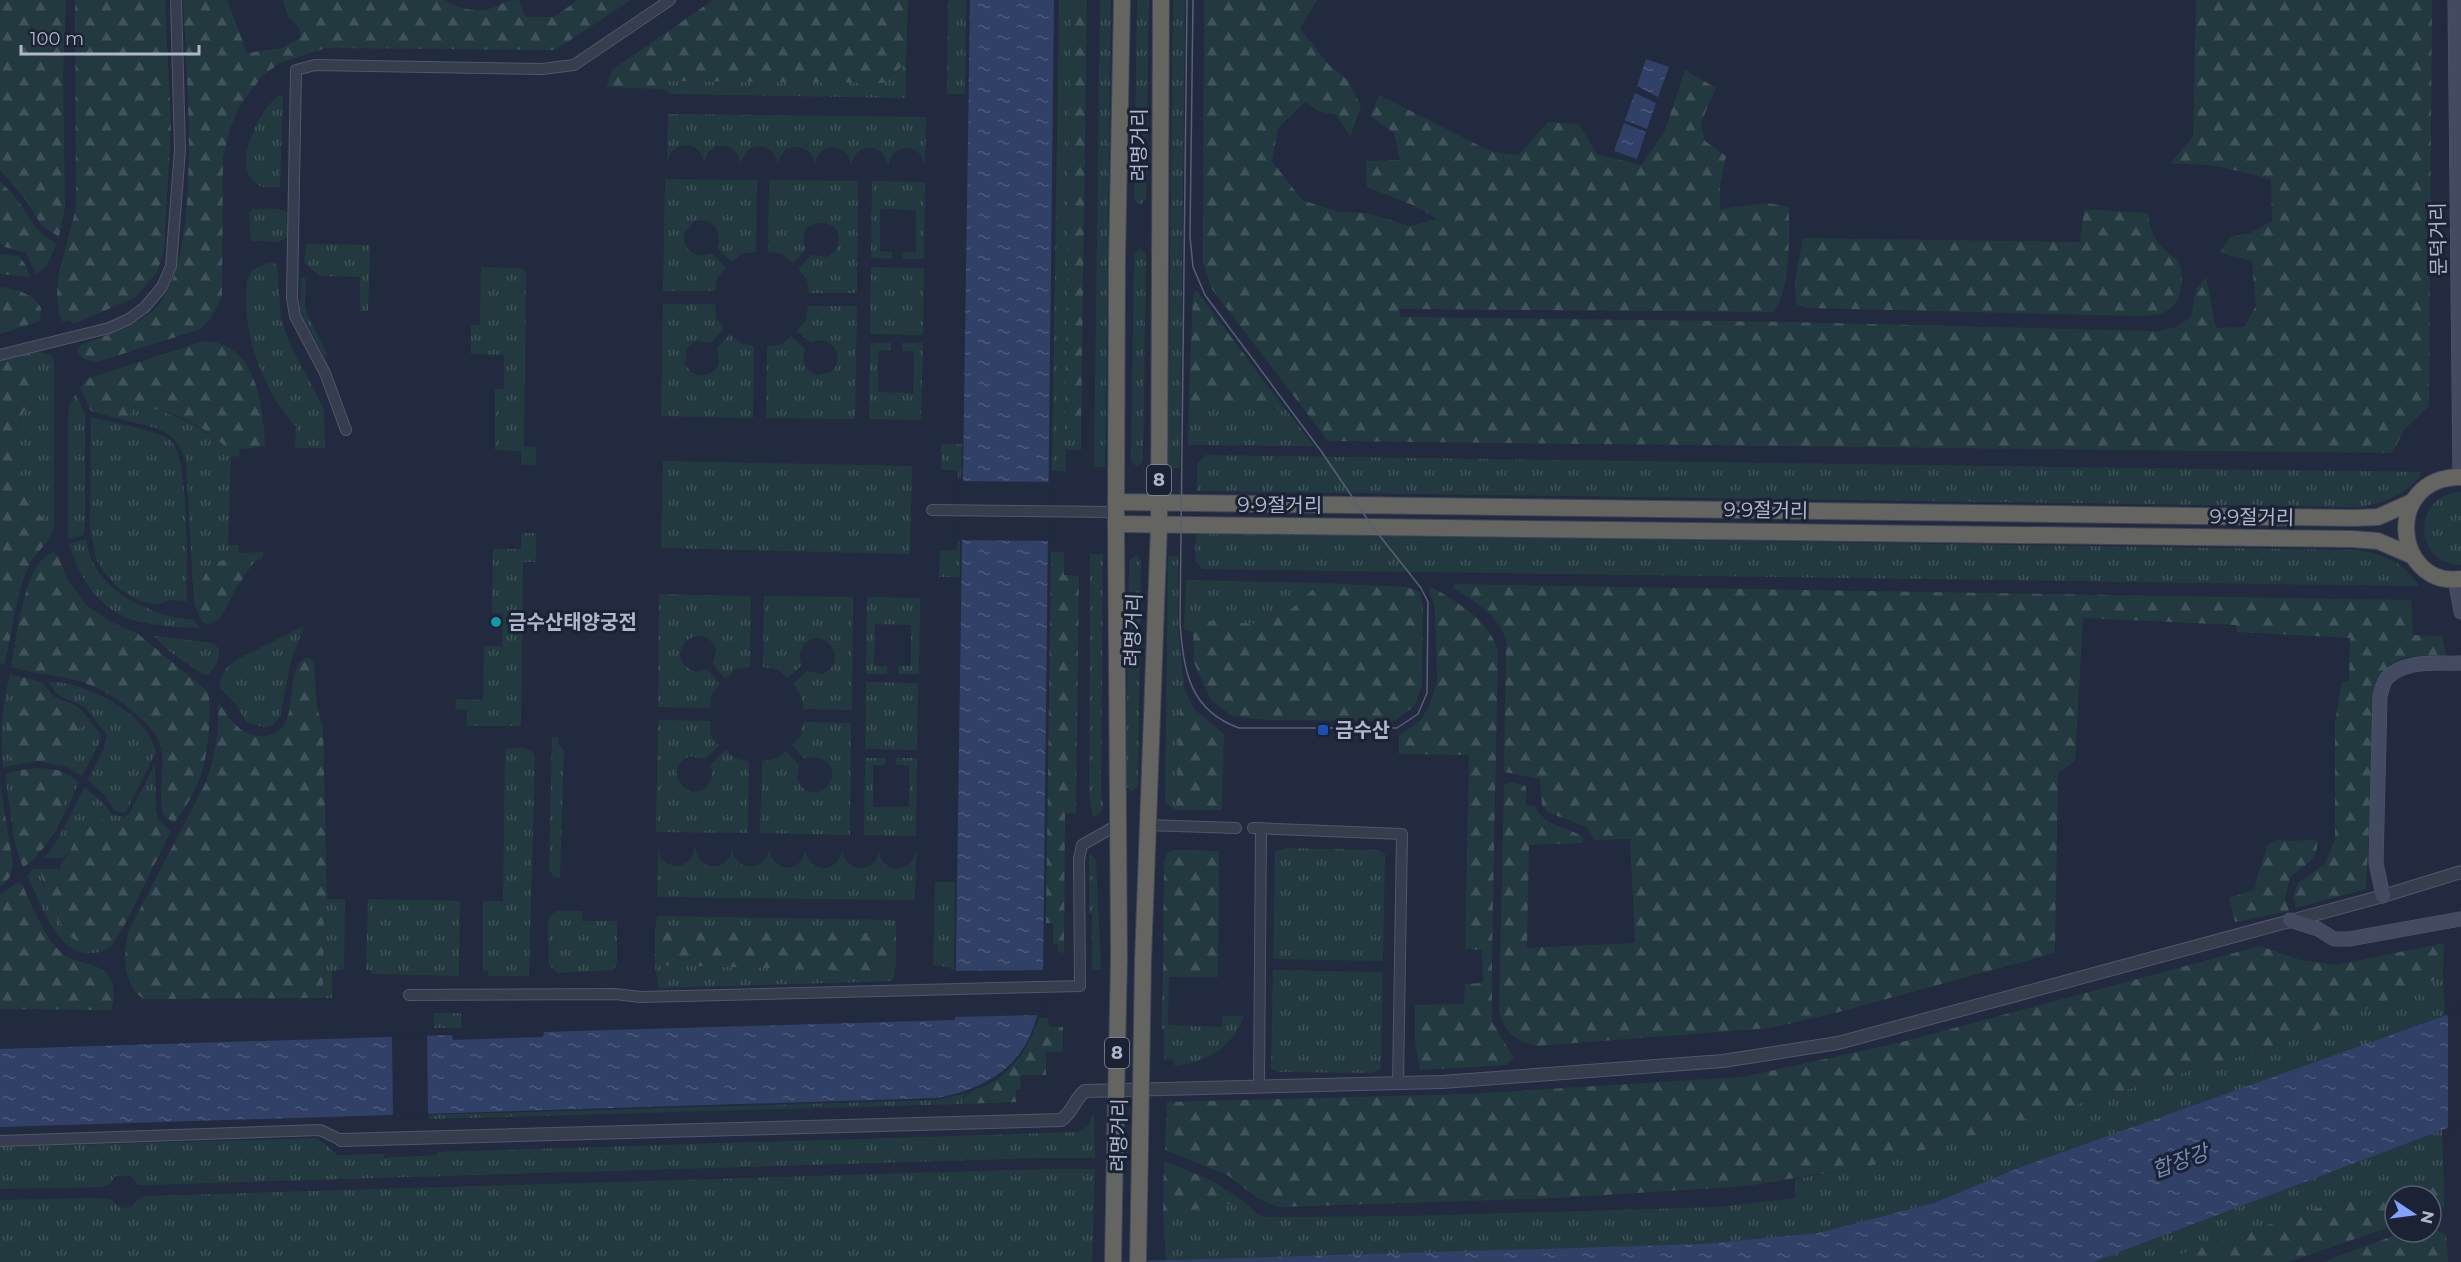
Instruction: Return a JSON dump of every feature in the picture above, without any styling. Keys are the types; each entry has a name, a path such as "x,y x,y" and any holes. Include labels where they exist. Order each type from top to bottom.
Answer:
{"highway":[{"name":"려명거리","path":"1113,1262 1119,959 1116,513 1117,272 1122,0"},
{"name":"려명거리","path":"1138,1262 1146,825 1159,525 1161,0"},
{"path":"2413,556 2407,543 2405,529 2412,502 2433,482 2460,477"},
{"name":"9·9절거리","path":"1116,513 1158,503 2354,519 2378,517 2412,502"},
{"name":"9·9절거리","path":"1116,513 1159,525 2352,539 2378,541 2413,556 2424,568 2439,576 2458,579"}],"main road":[{"name":"문덕거리","path":"2455,0 2460,477"},
{"path":"2458,579 2461,612"},
{"path":"2383,896 2376,863 2380,696 2385,679 2398,669 2415,664 2461,663"},
{"path":"2290,920 2319,929 2334,939 2349,939 2461,919"}],"street":[{"path":"0,355 109,328 129,319 145,307 162,287 171,266 180,150 176,0"},
{"path":"346,430 325,373 295,316 292,298 296,70 315,65 542,69 574,65 670,0"},
{"path":"932,510 1116,513"},
{"path":"409,995 615,994 641,997 1080,986 1079,859 1082,845 1119,824"},
{"path":"1146,825 1236,828"},
{"path":"1258,1086 1257,828 1402,834 1398,1083"},
{"path":"0,1141 320,1130 341,1140 1061,1120 1072,1112 1079,1096 1085,1091 1442,1082 1723,1061 1838,1043 2383,896 2461,872"}],"green space":[{"path":"0,0 66,0 63,74 65,207 59,237 42,226 25,199 0,170"},
{"path":"75,0 165,0 171,127 164,251 157,272 136,297 74,324 69,320 63,322 59,314 57,296 58,277 76,208"},
{"path":"183,0 227,0 247,53 282,48 300,38 299,28 288,16 283,0 445,0 461,8 480,10 519,0 525,17 554,17 578,0 631,0 555,50 326,48 280,63 262,76 240,106 230,128 223,158 222,297 210,319 201,329 97,362 91,361 83,358 77,352 80,345 134,324 160,303 173,277 182,243 189,158"},
{"path":"713,0 908,0 906,63 883,83 666,81 662,89 606,87 612,70"},
{"path":"948,0 966,0 965,94 947,94"},
{"path":"1059,0 1071,0 1065,429 1081,430 1081,450 1066,450 1066,471 1052,471"},
{"path":"1071,0 1087,0 1081,430 1065,429"},
{"path":"1100,0 1111,0 1105,467 1094,467"},
{"path":"1137,0 1149,0 1147,135 1141,141 1135,135"},
{"path":"1173,0 1185,0 1180,468 1168,468"},
{"path":"1204,0 1317,0 1300,28 1328,64 1348,80 1361,107 1350,136 1336,115 1318,111 1305,102 1278,128 1272,161 1302,200 1339,212 1368,213 1410,226 1437,219 1415,206 1367,187 1366,161 1400,160 1394,133 1370,116 1379,95 1492,152 1518,155 1548,122 1579,124 1597,154 1641,165 1664,133 1685,70 1716,88 1701,122 1705,141 1726,156 1720,185 1720,209 1767,203 1789,207 1786,276 1780,301 1774,312 1399,309 1400,317 1790,322 2158,331 2176,327 2191,317 2196,289 2206,277 2216,328 2244,327 2256,306 2252,261 2220,253 2230,237 2250,233 2272,221 2271,179 2217,166 2171,163 2193,136 2196,0 2432,0 2429,406 2404,430 2392,453 1328,441 1212,289 1203,263"},
{"path":"906,63 906,98 671,94 662,89 666,81 883,83"},
{"path":"278,96 283,96 280,187 259,186 249,176 246,165 247,152 250,139 263,113"},
{"path":"668,114 926,117 925,166 917,151 907,148 892,155 888,166 882,152 876,149 864,149 858,152 851,165 845,152 833,147 821,152 815,165 808,151 796,147 785,151 778,164 771,151 760,146 748,151 741,164 733,149 717,146 708,152 704,163 696,148 686,145 671,152 667,163"},
{"path":"1138,159 1144,159 1147,165 1146,199 1140,205 1134,199 1135,165"},
{"path":"665,179 757,180 756,252 742,254 732,262 717,248 719,236 715,227 707,222 695,221 684,233 685,245 691,252 700,255 711,253 726,268 717,278 715,291 663,291"},
{"path":"769,180 858,181 857,293 809,293 807,280 798,269 811,255 827,257 836,250 839,238 836,230 830,225 813,224 806,229 803,238 806,249 793,263 782,254 768,252"},
{"path":"0,181 17,199 39,231 57,243 47,265 36,275 26,253 5,247 0,243"},
{"path":"872,181 925,182 924,259 903,259 903,252 916,252 916,210 880,209 880,251 892,252 892,259 871,258"},
{"path":"253,209 278,209 287,212 291,215 286,218 287,232 291,235 278,242 251,241 249,213"},
{"path":"2084,209 2148,213 2155,238 2181,267 2181,290 2171,308 2159,314 2142,316 1806,308 1796,304 1795,281 1803,238 2080,242"},
{"path":"306,244 370,245 368,311 360,311 360,277 320,276 304,263"},
{"path":"1140,248 1146,254 1143,461 1137,467 1131,461 1134,254"},
{"path":"0,254 19,256 30,277 0,274"},
{"path":"269,263 277,264 281,319 289,342 324,409 325,448 295,448 296,426 275,400 253,349 247,314 247,281 252,271"},
{"path":"481,267 520,268 524,269 526,275 524,447 536,447 536,465 521,465 521,451 495,450 495,389 504,389 504,355 471,354 471,325 480,325"},
{"path":"871,267 924,268 923,335 870,334"},
{"path":"301,277 306,279 307,314 327,354 325,358 300,311"},
{"path":"0,287 29,295 41,308 40,321 0,334"},
{"path":"1196,290 1279,401 1278,409 1193,402 1189,398 1193,295"},
{"path":"663,304 715,304 716,319 724,328 711,343 696,341 687,348 685,364 693,373 708,375 716,368 719,363 717,348 730,334 740,343 754,346 753,418 661,416"},
{"path":"808,306 857,306 855,419 766,418 767,346 781,345 791,336 805,349 804,361 812,373 816,375 832,372 836,366 838,359 835,348 825,341 811,343 797,331 806,320"},
{"path":"204,341 222,344 236,352 246,364 259,395 265,446 230,451 198,426 160,410 133,408 127,421 91,411 80,387 89,378"},
{"path":"870,343 891,343 891,350 878,351 878,392 913,393 914,351 902,351 902,343 923,343 921,420 869,419"},
{"path":"38,352 51,355 54,361 54,524 47,523 21,492 20,461 14,434 21,420 24,354"},
{"path":"24,354 33,365 34,388 14,434 20,461 21,492 47,523 54,524 50,537 31,562 23,580 4,665 0,664 0,361"},
{"path":"76,393 85,415 85,529 83,536 68,539 68,418 70,402"},
{"path":"1189,398 1193,402 1277,409 1279,401 1314,446 1188,445"},
{"path":"146,407 191,423 230,450 239,449 239,456 231,457 228,545 238,545 239,553 263,552 263,558 254,562 244,557 205,572 194,604 186,461 182,450 170,436 156,428 127,421 133,408"},
{"path":"91,417 156,433 171,441 177,452 184,491 187,601 168,600 158,605 140,601 119,589 102,570 96,558 90,529"},
{"path":"941,444 962,444 961,479 958,479 958,471 941,469"},
{"path":"1206,455 2422,472 2417,480 2395,497 2359,507 1197,491 1197,463"},
{"path":"663,461 912,466 910,554 661,548"},
{"path":"2461,492 2461,565 2445,562 2433,553 2424,529 2433,504 2445,496"},
{"path":"521,533 536,533 536,562 523,562 521,726 467,726 467,710 455,709 456,699 483,700 484,646 502,646 503,613 492,613 493,549 521,549"},
{"path":"1196,533 2358,550 2377,554 2393,561 2407,571 2419,586 1203,569 1195,561"},
{"path":"86,539 95,567 114,589 152,610 169,616 194,620 200,628 175,627 134,620 117,613 103,603 79,570 69,546 69,544"},
{"path":"957,541 960,541 960,577 939,577 940,551 957,550"},
{"path":"53,552 58,555 67,578 86,605 111,622 137,633 206,690 209,695 209,730 200,778 185,808 174,823 164,816 162,807 160,743 142,720 114,698 96,688 76,680 11,667 28,586 43,559"},
{"path":"1051,552 1064,552 1064,575 1079,576 1076,813 1065,813 1064,953 1058,952 1058,944 1053,944 1053,923 1046,923"},
{"path":"1090,554 1103,554 1101,794 1103,805 1102,811 1093,817 1089,794"},
{"path":"1136,555 1141,561 1138,786 1132,792 1126,786 1129,561"},
{"path":"1168,556 1178,556 1178,628 1185,691 1180,698 1176,810 1165,803"},
{"path":"244,557 254,562 235,590 220,619 208,624 202,622 194,604 208,569 221,561"},
{"path":"1186,580 1320,583 1286,614 1256,624 1201,620 1193,632 1184,629"},
{"path":"1320,583 1407,587 1420,592 1423,606 1422,685 1415,705 1395,721 1267,720 1232,716 1211,700 1194,663 1193,632 1201,620 1256,624 1286,614"},
{"path":"1454,584 2411,600 2413,635 2442,636 2446,655 2411,657 2395,662 2388,668 2376,689 2366,889 2296,908 2293,897 2298,883 2325,864 2335,839 2335,722 2342,682 2349,681 2350,638 2237,632 2236,625 2083,618 2075,761 2058,773 2055,953 1835,1013 1770,1028 1537,1046 1523,1042 1512,1035 1504,1025 1499,1011 1504,785 1510,782 1526,786 1526,805 1535,806 1543,818 1549,822 1583,837 1583,843 1529,845 1527,948 1635,943 1630,839 1594,840 1587,827 1547,812 1542,805 1540,779 1504,772 1506,640 1491,615 1453,588"},
{"path":"1431,587 1480,621 1498,650 1492,1022 1514,1058 1506,1065 1420,1070 1415,1044 1415,1005 1464,1004 1465,984 1483,983 1482,950 1465,949 1469,755 1399,754 1399,735 1420,721 1429,706 1437,682 1435,608 1429,591"},
{"path":"659,594 751,596 750,667 736,669 725,679 713,664 716,649 710,640 702,636 695,636 688,640 680,653 682,661 688,668 697,672 707,669 720,684 712,693 710,708 658,707"},
{"path":"764,596 853,597 852,710 804,709 801,695 793,684 807,671 822,674 831,668 835,660 835,653 825,641 818,638 810,640 803,646 800,651 802,665 787,678 777,669 763,667"},
{"path":"867,597 920,598 919,674 898,674 898,666 911,666 911,625 875,624 874,666 887,666 887,674 866,674"},
{"path":"304,626 291,661 280,717 273,725 264,727 246,722 236,704 220,688 224,671 238,659"},
{"path":"154,636 213,643 219,649 218,660 208,675 202,674 169,651"},
{"path":"305,658 311,658 314,662 317,703 323,726 327,899 324,900 323,998 144,999 132,986 126,968 129,930 206,782 216,742 218,702 243,731 257,736 277,732 285,724 289,713 294,676 298,665"},
{"path":"10,674 22,677 9,713 6,730 11,766 3,768 2,721"},
{"path":"22,677 42,682 54,697 77,706 87,717 63,753 64,766 38,761 11,766 7,724"},
{"path":"48,682 79,687 113,702 141,725 151,738 156,752 127,810 123,813 115,811 104,795 88,780 104,748 107,735 85,707 58,695"},
{"path":"866,682 918,683 917,750 865,749"},
{"path":"1185,691 1195,710 1224,734 1222,810 1176,810 1180,698"},
{"path":"87,717 98,731 101,740 82,776 64,766 63,753"},
{"path":"658,720 710,721 711,734 714,741 720,745 705,759 690,756 681,762 677,769 677,777 687,789 694,792 702,790 709,783 712,774 710,765 726,750 736,759 749,761 748,833 656,832"},
{"path":"803,722 851,723 850,835 760,833 762,761 775,759 786,751 799,765 797,779 803,788 811,792 818,792 830,782 831,767 824,760 814,757 805,759 792,745 801,735"},
{"path":"552,737 558,737 558,744 564,750 560,878 554,877 549,869"},
{"path":"509,748 528,749 535,757 529,976 488,976 488,971 483,971 483,901 503,901 505,750"},
{"path":"865,758 886,758 885,765 873,765 873,807 909,807 909,766 896,765 896,758 917,758 916,836 864,835"},
{"path":"155,764 156,812 138,797"},
{"path":"39,768 58,770 67,774 61,792 67,809 43,849 23,868 15,844 10,811 16,798 21,770"},
{"path":"21,770 16,798 10,811 5,774"},
{"path":"67,774 79,782 67,809 61,792"},
{"path":"0,784 13,864 10,877 0,887"},
{"path":"85,787 104,804 112,815 125,817 130,813 130,823 120,826 104,820 76,831 72,848 63,858 44,858 56,842"},
{"path":"138,797 156,812 159,820 171,831 124,926 111,947 79,942 65,930 53,910 40,869 60,869 73,846 79,825 87,818 100,819 118,826 130,823 130,813"},
{"path":"2279,839 2317,841 2317,848 2312,859 2290,878 2285,898 2289,911 2235,922 2229,898 2255,889 2266,846"},
{"path":"658,848 664,862 670,865 682,865 688,862 695,848 702,862 714,867 725,862 732,849 738,862 750,867 756,866 766,857 769,849 775,863 787,868 799,863 805,850 812,864 817,867 830,867 835,864 842,850 848,864 854,867 866,867 872,864 879,851 885,864 897,869 909,864 916,851 915,900 657,897"},
{"path":"1285,848 1377,850 1385,854 1383,961 1273,959 1275,852"},
{"path":"1174,850 1219,851 1218,977 1163,977 1164,862 1167,853"},
{"path":"1091,854 1096,860 1101,970 1093,970 1092,966 1092,914 1089,914 1089,855"},
{"path":"34,869 40,869 42,882 56,916 111,947 94,953 80,952 68,945 57,934 27,876"},
{"path":"935,882 955,882 954,970 951,970 951,967 933,965"},
{"path":"17,883 22,884 39,921 62,953 106,972 113,987 111,1010 0,1009 0,894"},
{"path":"324,899 345,899 344,969 332,972 332,998 323,998"},
{"path":"368,899 460,901 459,976 371,974 371,970 366,970"},
{"path":"556,911 582,911 582,921 617,921 617,963 614,970 558,973 549,965 548,922 550,916"},
{"path":"657,916 893,920 896,921 896,933 655,930"},
{"path":"655,930 896,933 896,962 882,962 876,971 655,965"},
{"path":"2444,943 2443,976 2297,1039 1870,1166 1746,1186 1558,1198 1278,1207 1257,1198 1229,1176 1165,1150 1167,1102 1469,1094 1742,1077 1902,1042 2260,946 2300,960 2336,965"},
{"path":"882,962 896,962 894,978 891,981 663,988 658,987 655,965 876,971"},
{"path":"1273,970 1383,972 1381,1069 1371,1073 1279,1072 1271,1069"},
{"path":"2443,976 2445,1016 1934,1203 1818,1233 1702,1244 1166,1262 1163,1214 1244,1202 1259,1215 1267,1217 1409,1216 1718,1207 1795,1198 1795,1179 1870,1166 2297,1039"},
{"path":"1163,977 1169,977 1168,1025 1222,1027 1222,1016 1244,1016 1233,1037 1217,1052 1198,1061 1175,1066 1173,1059 1164,1060 1164,1029 1161,1028"},
{"path":"434,1013 461,1013 461,1028 434,1028"},
{"path":"1039,1018 1048,1018 1049,1027 1063,1027 1063,1052 1046,1052 1046,1075 1021,1075 1020,1089 1016,1090 1016,1102 962,1104 963,1099 969,1093 991,1083 1015,1063 1032,1037"},
{"path":"967,1093 963,1097 962,1104 429,1119 429,1115 938,1100"},
{"path":"1094,1113 1095,1158 146,1185 139,1185 130,1176 115,1176 110,1184 102,1187 0,1189 0,1147 317,1138 338,1155 384,1154 384,1158 437,1155 437,1152 1079,1132 1089,1125"},
{"path":"2442,1130 2444,1187 2443,1184 2383,1184 2383,1195 2327,1205 2158,1262 2093,1262"},
{"path":"1164,1161 1213,1181 1244,1202 1163,1214"},
{"path":"1095,1169 1092,1262 0,1262 0,1200 98,1198 112,1200 120,1208 131,1207 139,1198 147,1196"},
{"path":"2383,1195 2383,1229 2289,1262 2158,1262 2327,1205"},
{"path":"2443,1233 2446,1234 2448,1262 2322,1262 2383,1240 2383,1244 2443,1244"}],"water":[{"path":"970,0 1054,0 1043,970 1037,1016 1031,1034 1023,1049 1012,1062 986,1082 971,1089 936,1098 0,1127 0,1049 452,1035 453,1040 543,1037 544,1032 955,1020"},
{"path":"1646,59 1669,67 1658,97 1637,86"},
{"path":"1635,93 1656,103 1647,129 1625,120"},
{"path":"1624,123 1646,132 1637,159 1614,151"},
{"name":"합장강","path":"2461,1010 2461,1123 2093,1262 1108,1262 1702,1244 1818,1233 1934,1203 2021,1167"}],"pier":[{"path":"960,481 1052,482 1051,541 959,540"},
{"path":"1046,970 1041,1015 952,1017 952,971"},
{"path":"2461,1007 2461,1126 2448,1131 2448,1011"},
{"path":"427,1032 428,1117 393,1118 392,1034"}],"tram line":[{"path":"1187,0 1180,624 1187,673 1199,700 1209,711 1239,728 1397,728 1418,714 1427,693 1428,602 1421,588 1372,526 1321,451 1205,295 1193,267 1190,236 1193,0"}],"place":[{"name":"금수산태양궁전","path":"496,622"},
{"name":"금수산","path":"1323,730"}]}
